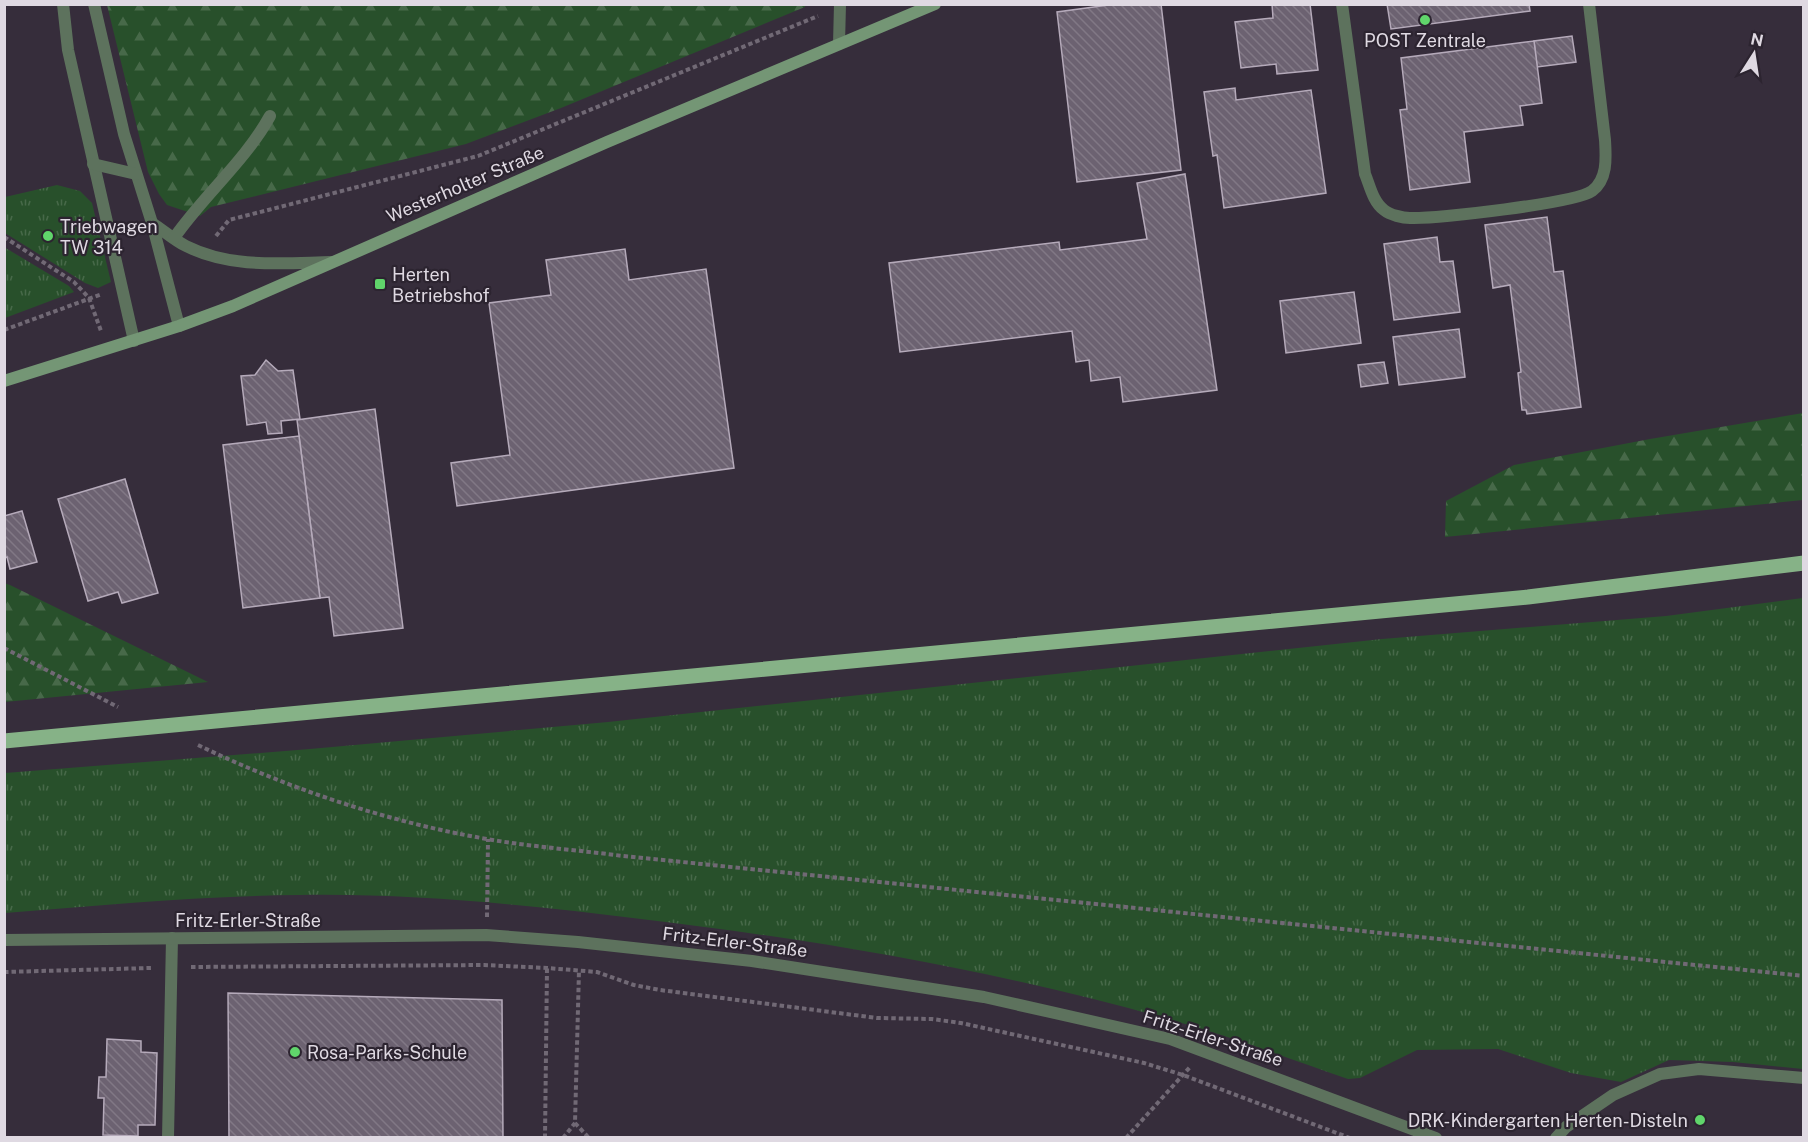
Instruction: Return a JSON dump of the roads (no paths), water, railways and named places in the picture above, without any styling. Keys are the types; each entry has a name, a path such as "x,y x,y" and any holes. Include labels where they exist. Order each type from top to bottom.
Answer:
{"main road":[{"path":"4,741 1516,598 1803,563"}],"street":[{"path":"63,4 68,50 134,341"},
{"path":"94,4 124,134 152,223 179,326"},
{"path":"839,44 840,4"},
{"name":"Westerholter Straße","path":"4,381 179,326 244,301 935,4"},
{"path":"1342,4 1365,174 1373,195 1384,211 1407,218 1434,218 1558,200 1592,191 1602,179 1606,162 1589,4"},
{"path":"174,238 192,213 257,139 270,116"},
{"path":"93,164 136,174"},
{"path":"152,223 185,245 207,255 246,264 332,262"},
{"name":"Fritz-Erler-Straße","path":"4,940 486,935 742,959 984,998 1170,1039 1437,1137"},
{"path":"168,1137 172,938"},
{"path":"1556,1137 1566,1127 1613,1095 1660,1074 1699,1069 1803,1078"}],"place":[{"name":"POST Zentrale","path":"1425,20"},
{"name":"Triebwagen TW 314","path":"48,236"},
{"name":"Herten Betriebshof","path":"380,284"},
{"name":"Rosa-Parks-Schule","path":"295,1052"},
{"name":"DRK-Kindergarten Herten-Disteln","path":"1700,1120"}]}
